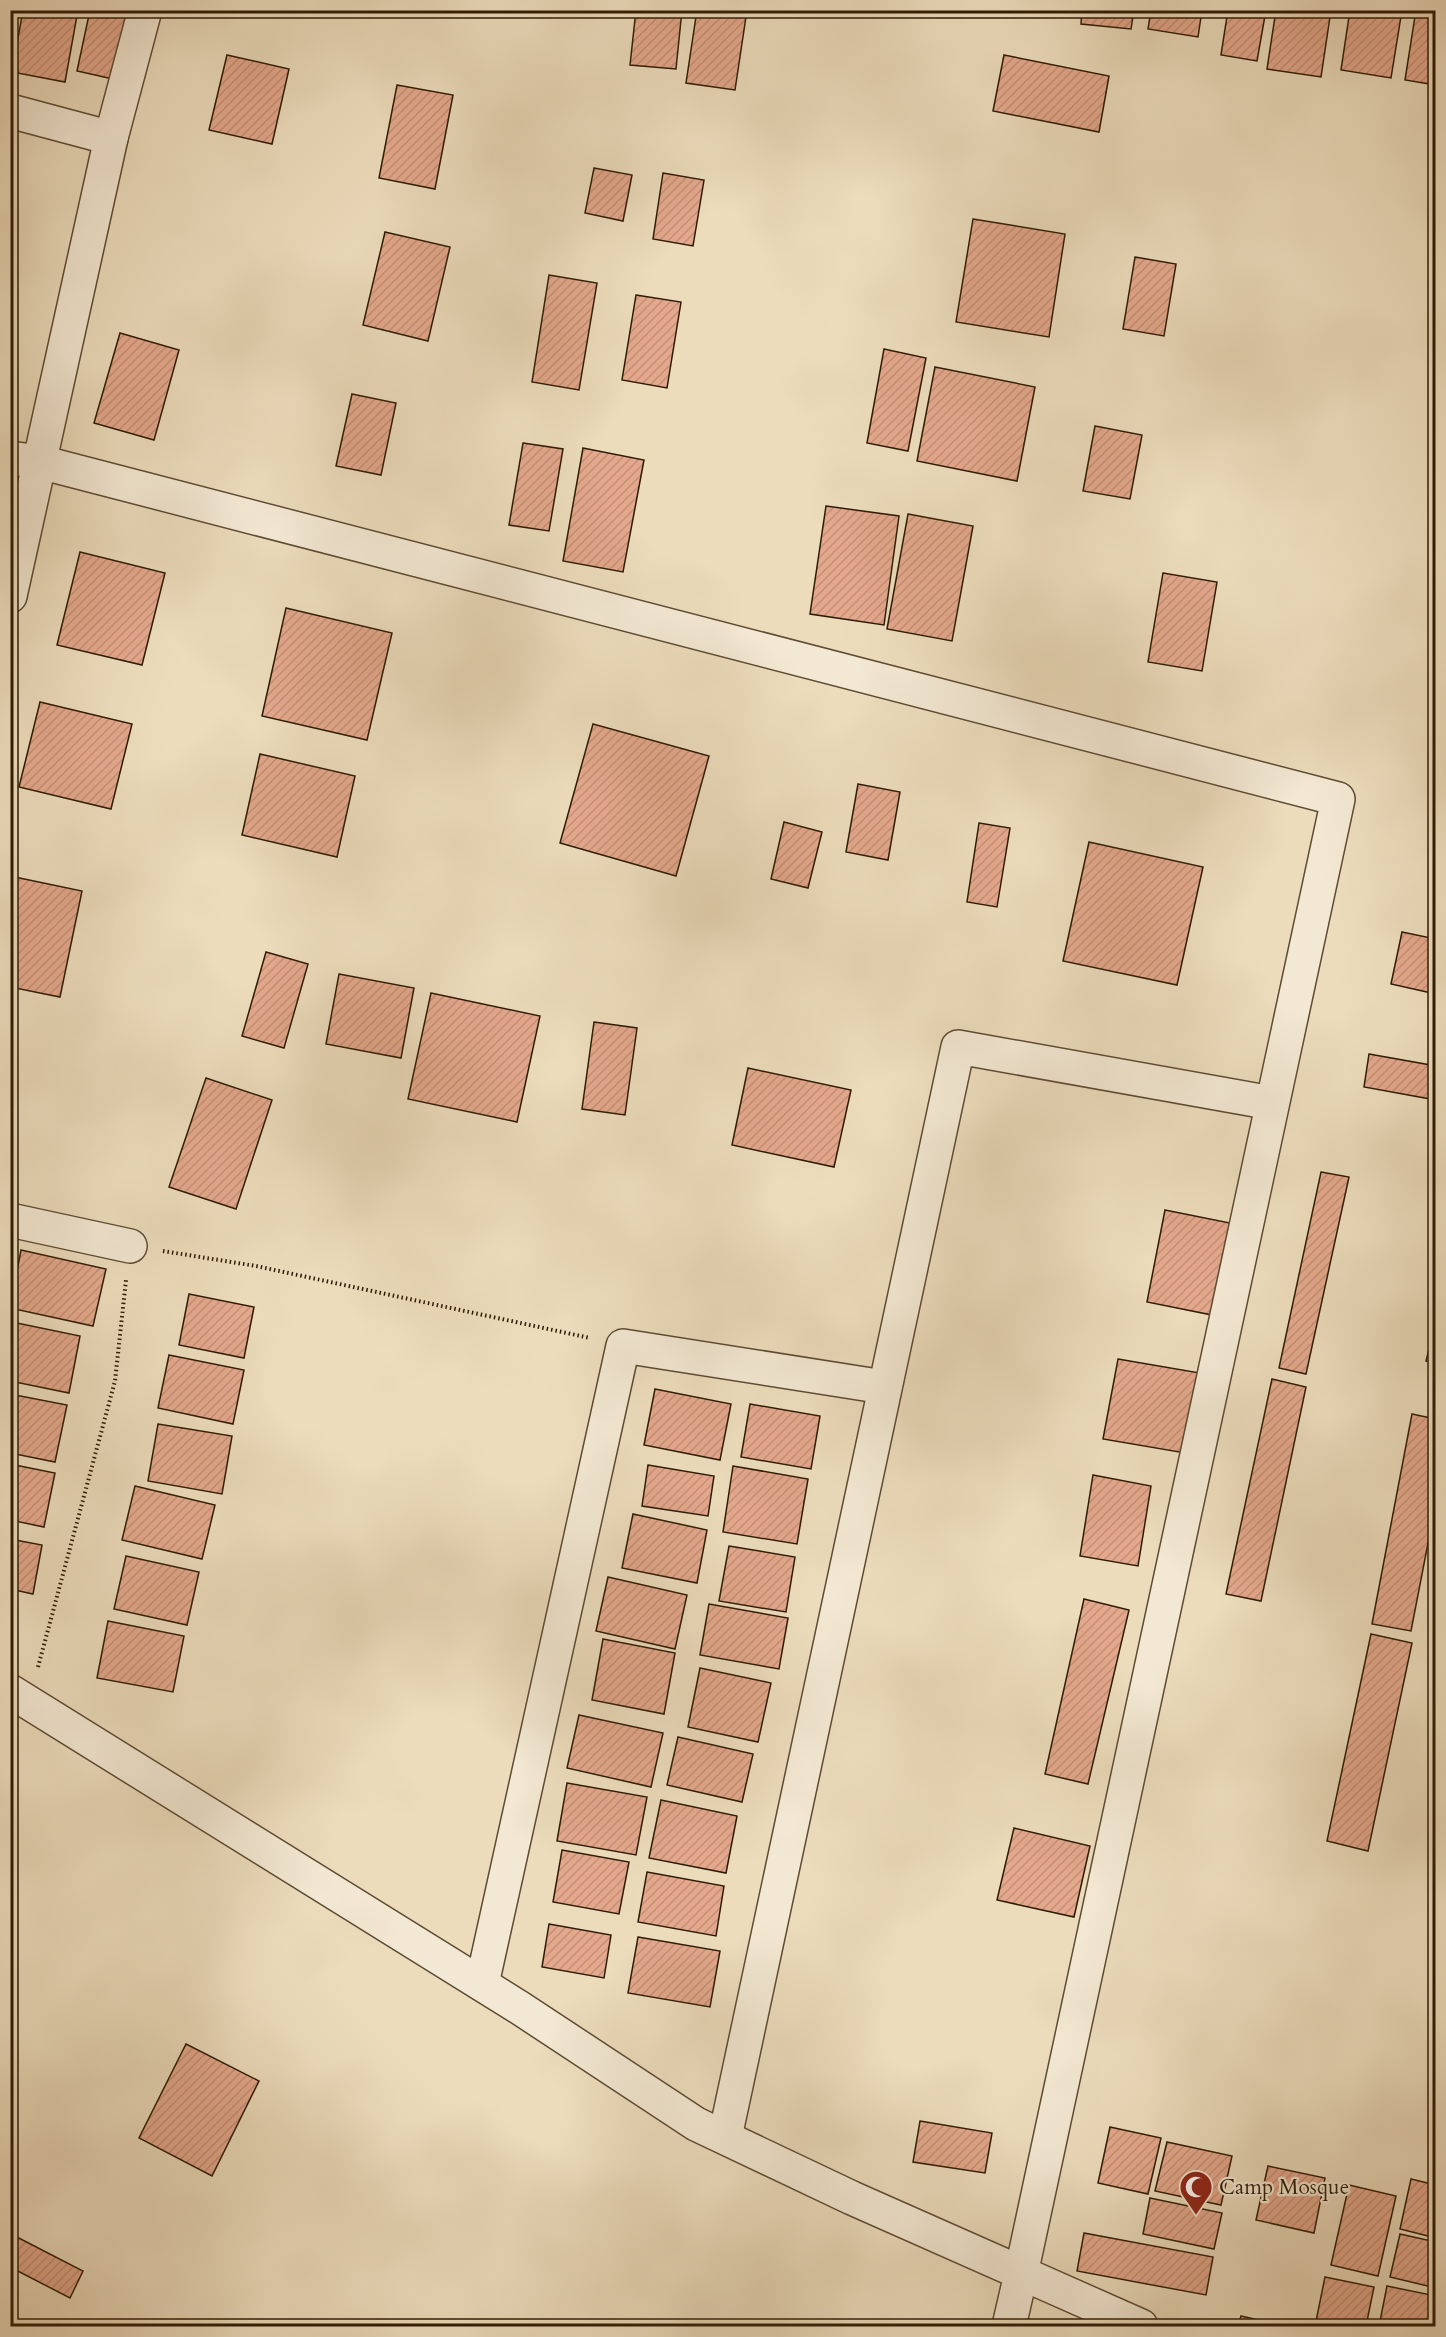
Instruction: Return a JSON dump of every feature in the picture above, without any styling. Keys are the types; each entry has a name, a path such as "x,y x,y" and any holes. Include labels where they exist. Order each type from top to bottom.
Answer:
{"street":[{"path":"10,596 26,460 145,10"},
{"path":"10,111 111,138"},
{"path":"26,460 1338,799 1009,2326"},
{"path":"725,2137 957,1047 1272,1103"},
{"path":"10,1220 130,1246"},
{"path":"482,1984 623,1346 884,1387"},
{"path":"19,1696 482,1984 696,2124 1021,2274 1142,2326"}],"path":[{"path":"19,1696 115,1381 130,1246 256,1266 623,1346"}],"building":[{"path":"23,10 78,10 65,82 12,72"},
{"path":"90,10 137,10 122,81 77,71"},
{"path":"636,10 682,10 676,69 630,65"},
{"path":"697,10 747,10 735,90 686,83"},
{"path":"1033,10 1071,10 1070,17"},
{"path":"1082,10 1134,10 1131,29 1081,24"},
{"path":"1151,10 1202,10 1198,37 1148,29"},
{"path":"1228,10 1266,10 1257,61 1221,55"},
{"path":"1276,10 1331,10 1321,77 1267,69"},
{"path":"1350,10 1402,10 1391,78 1341,70"},
{"path":"1416,10 1436,10 1436,85 1405,80"},
{"path":"227,55 289,69 272,144 209,130"},
{"path":"1004,55 1109,76 1099,132 993,111"},
{"path":"397,85 453,95 435,189 379,178"},
{"path":"594,168 632,175 623,221 585,213"},
{"path":"663,173 704,180 693,246 653,239"},
{"path":"973,219 1065,234 1049,337 956,322"},
{"path":"385,232 450,247 428,341 363,325"},
{"path":"1135,257 1176,264 1164,336 1123,329"},
{"path":"549,275 597,283 579,390 532,382"},
{"path":"636,295 681,302 667,388 622,380"},
{"path":"120,333 179,350 154,440 94,423"},
{"path":"884,349 926,358 908,451 867,443"},
{"path":"935,367 1035,387 1017,481 917,461"},
{"path":"352,394 396,403 381,475 336,466"},
{"path":"1095,426 1142,435 1130,499 1083,491"},
{"path":"523,443 563,449 549,531 509,525"},
{"path":"583,448 644,460 623,572 563,561"},
{"path":"826,506 899,516 884,625 810,614"},
{"path":"908,514 973,526 952,641 887,629"},
{"path":"80,552 165,573 142,665 57,645"},
{"path":"1163,573 1217,582 1202,671 1148,662"},
{"path":"286,608 392,633 367,740 262,716"},
{"path":"40,702 132,724 111,809 19,787"},
{"path":"593,724 709,756 676,876 560,843"},
{"path":"260,754 355,776 337,857 242,835"},
{"path":"858,784 900,792 888,860 846,852"},
{"path":"784,822 822,832 808,888 771,879"},
{"path":"979,823 1010,828 997,907 967,902"},
{"path":"1089,842 1203,867 1177,985 1063,961"},
{"path":"10,876 82,891 60,997 10,987"},
{"path":"1402,932 1436,939 1436,994 1391,984"},
{"path":"266,952 308,964 284,1048 242,1036"},
{"path":"339,974 414,988 401,1058 326,1044"},
{"path":"431,993 540,1016 517,1122 408,1099"},
{"path":"594,1022 637,1028 625,1115 582,1109"},
{"path":"1369,1054 1436,1066 1436,1100 1364,1087"},
{"path":"748,1068 851,1090 834,1167 732,1145"},
{"path":"206,1078 272,1100 236,1209 169,1187"},
{"path":"1321,1172 1349,1177 1306,1374 1279,1368"},
{"path":"1165,1210 1240,1225 1222,1317 1147,1302"},
{"path":"21,1250 106,1269 93,1326 10,1308"},
{"path":"189,1294 254,1307 244,1358 179,1345"},
{"path":"1436,1321 1436,1364 1426,1361"},
{"path":"12,1322 80,1336 69,1393 10,1381"},
{"path":"169,1355 244,1370 233,1424 158,1408"},
{"path":"1118,1359 1200,1373 1185,1453 1103,1439"},
{"path":"1272,1379 1306,1387 1261,1601 1226,1594"},
{"path":"655,1389 731,1404 720,1460 644,1445"},
{"path":"10,1394 67,1405 55,1462 10,1453"},
{"path":"750,1404 820,1416 811,1469 741,1457"},
{"path":"1412,1414 1436,1419 1436,1502 1411,1631 1372,1624"},
{"path":"158,1424 232,1436 222,1494 148,1481"},
{"path":"10,1464 55,1473 44,1527 10,1520"},
{"path":"648,1465 714,1476 708,1516 642,1506"},
{"path":"733,1466 808,1479 797,1544 723,1532"},
{"path":"1093,1475 1151,1486 1138,1566 1080,1556"},
{"path":"135,1486 215,1505 202,1559 122,1540"},
{"path":"633,1514 707,1530 697,1583 622,1568"},
{"path":"10,1539 42,1545 33,1594 10,1589"},
{"path":"729,1546 795,1557 786,1612 719,1601"},
{"path":"126,1556 199,1572 187,1625 114,1609"},
{"path":"608,1577 687,1595 675,1649 596,1631"},
{"path":"1084,1599 1129,1610 1088,1784 1045,1774"},
{"path":"709,1604 788,1618 779,1669 700,1655"},
{"path":"108,1621 184,1636 173,1692 97,1678"},
{"path":"1371,1634 1412,1643 1368,1851 1327,1841"},
{"path":"603,1639 675,1653 664,1714 592,1700"},
{"path":"700,1668 771,1683 758,1742 688,1727"},
{"path":"579,1715 663,1733 651,1787 567,1768"},
{"path":"678,1737 753,1754 742,1802 667,1785"},
{"path":"567,1783 647,1797 636,1855 557,1841"},
{"path":"661,1800 737,1816 726,1873 649,1858"},
{"path":"1014,1828 1090,1846 1074,1917 997,1900"},
{"path":"562,1850 629,1862 619,1914 553,1902"},
{"path":"647,1872 724,1886 716,1936 638,1922"},
{"path":"549,1924 611,1935 604,1978 542,1967"},
{"path":"638,1937 720,1951 710,2007 628,1993"},
{"path":"186,2044 259,2081 212,2176 139,2138"},
{"path":"920,2121 992,2133 985,2173 913,2162"},
{"path":"1110,2127 1161,2138 1148,2194 1098,2183"},
{"path":"1167,2142 1232,2156 1221,2205 1155,2191"},
{"path":"1268,2166 1325,2178 1314,2233 1256,2220"},
{"path":"1411,2179 1436,2185 1436,2238 1400,2229"},
{"path":"1349,2185 1396,2196 1378,2276 1331,2265"},
{"path":"1150,2198 1222,2213 1214,2249 1143,2234"},
{"path":"1084,2233 1213,2257 1206,2295 1077,2271"},
{"path":"11,2234 83,2271 70,2298 10,2267"},
{"path":"1400,2234 1436,2242 1436,2288 1390,2277"},
{"path":"1325,2277 1374,2287 1366,2326 1315,2326"},
{"path":"1387,2286 1436,2296 1436,2326 1379,2326"},
{"path":"1241,2316 1285,2326 1238,2326"}],"place":[{"name":"Camp Mosque","path":"1196,2216"}]}
